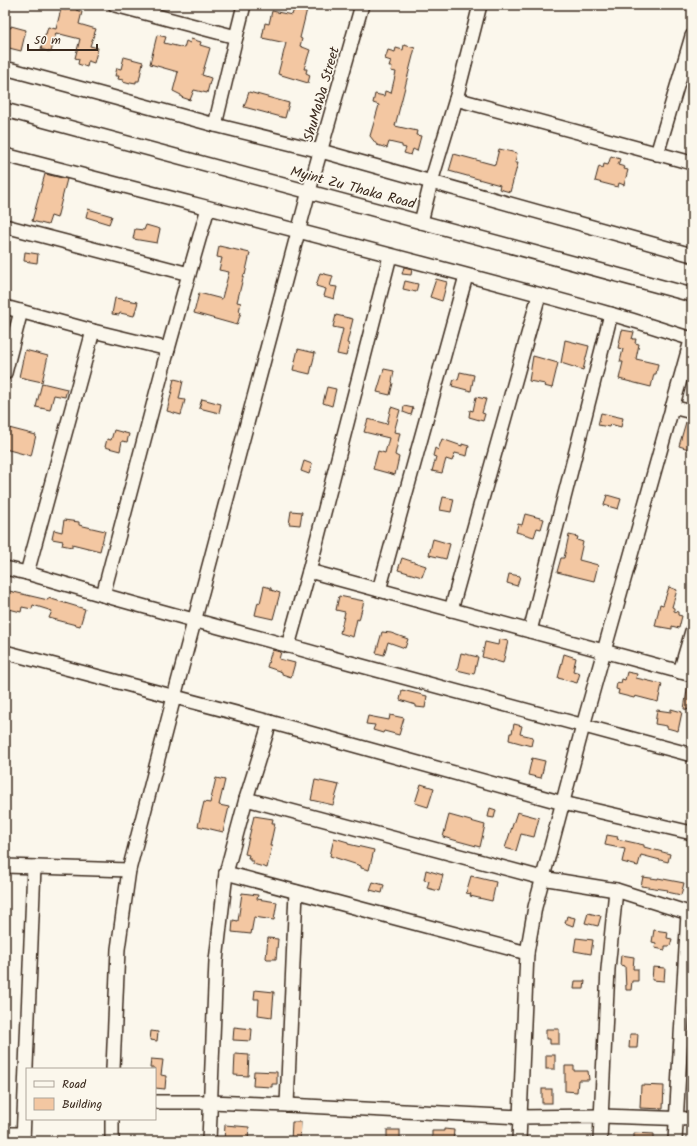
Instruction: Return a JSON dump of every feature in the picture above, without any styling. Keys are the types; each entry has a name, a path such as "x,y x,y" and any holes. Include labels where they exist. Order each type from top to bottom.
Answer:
{"street":[{"path":"115,5 155,10 236,37"},
{"path":"215,125 244,5"},
{"name":"ShuMaWa Street","path":"113,1068 118,949 130,870 194,621 309,191 362,5"},
{"path":"421,222 431,182 456,99 480,5"},
{"path":"657,154 692,36"},
{"path":"5,68 321,152 692,254"},
{"path":"456,99 692,163"},
{"name":"Myint Zu Thaka Road","path":"5,110 692,295"},
{"path":"5,154 611,314 692,338 583,726 535,907 527,953 519,1141"},
{"path":"103,595 168,349 208,208"},
{"path":"5,226 189,274"},
{"path":"288,646 309,571 390,256"},
{"path":"379,590 466,276"},
{"path":"451,610 539,295"},
{"path":"5,307 93,331 168,349"},
{"path":"5,373 21,311"},
{"path":"530,631 611,314"},
{"path":"26,573 93,331"},
{"path":"672,407 692,412"},
{"path":"5,568 194,621 692,754"},
{"path":"309,571 686,674 692,631"},
{"path":"5,652 270,722 563,803 692,833"},
{"path":"209,1141 216,961 226,873 246,799 270,722"},
{"path":"246,799 542,878 616,890 690,914 686,1044 676,1119 675,1141"},
{"path":"5,866 130,870"},
{"path":"5,1134 23,1137 34,867"},
{"path":"226,873 527,953"},
{"path":"600,1141 608,969 616,890"},
{"path":"287,1105 296,892"},
{"path":"156,1102 210,1102 287,1105 520,1117 601,1116 692,1119"},
{"path":"112,1120 112,1141"}],"building":[{"path":"67,6 77,8 76,10 82,12 79,24 96,29 90,46 98,48 94,63 88,61 87,67 78,64 79,59 75,58 80,39 56,33 51,52 41,49 48,27 56,29 61,9 66,10"},
{"path":"295,6 307,9 300,38 302,39 300,46 310,50 304,69 307,69 306,73 310,75 308,83 278,74 286,43 262,38 265,23 269,24 272,11 292,15"},
{"path":"5,26 26,30 21,51 5,47"},
{"path":"157,35 166,37 164,43 184,48 186,41 190,43 191,39 201,42 200,45 210,48 202,75 211,78 207,93 194,90 190,100 181,97 181,95 173,91 178,72 150,64"},
{"path":"404,45 415,48 395,126 417,131 416,135 421,136 417,151 413,149 411,155 404,153 406,148 402,147 402,145 389,142 387,148 377,145 370,136 379,105 373,103 375,94 384,96 385,91 391,93 396,72 391,71 392,67 389,67 391,61 385,59 388,50 395,52 396,48 403,50"},
{"path":"124,57 143,62 139,81 136,81 136,83 130,82 130,84 123,82 123,80 118,79 119,76 115,76 117,68 121,69"},
{"path":"249,92 289,103 285,118 244,107"},
{"path":"499,149 517,153 515,163 518,163 510,192 499,189 500,185 449,171 454,154 495,165"},
{"path":"611,156 620,159 618,165 625,167 624,169 628,170 624,185 619,183 618,187 595,181 599,166 603,168 604,164 608,165"},
{"path":"45,174 67,179 57,218 51,216 48,225 32,221"},
{"path":"88,209 112,216 109,224 86,217"},
{"path":"146,225 160,229 157,243 133,239 135,229 144,230"},
{"path":"219,246 250,253 237,302 241,303 239,311 241,312 237,325 194,313 199,293 222,299 229,272 219,270 222,258 217,257"},
{"path":"25,252 38,254 37,263 24,261"},
{"path":"404,267 412,269 411,275 402,274"},
{"path":"320,273 333,276 330,286 337,287 334,299 324,296 326,289 316,286"},
{"path":"436,279 447,282 442,301 430,297"},
{"path":"405,281 418,284 416,292 403,289"},
{"path":"115,298 138,302 134,316 120,313 119,315 112,314"},
{"path":"336,315 353,319 347,343 349,344 346,356 337,354 343,329 333,327"},
{"path":"622,330 634,332 632,339 636,339 635,343 639,344 636,359 658,364 651,387 619,379 623,362 620,362 623,349 618,348"},
{"path":"565,340 589,346 583,370 561,363"},
{"path":"298,349 315,353 310,374 293,370"},
{"path":"25,350 48,356 42,382 19,377"},
{"path":"533,356 558,363 552,388 544,386 545,384 529,381"},
{"path":"384,369 394,371 390,395 377,392"},
{"path":"460,372 474,375 471,391 452,386 454,379 458,380"},
{"path":"174,379 183,381 179,399 185,400 181,415 167,411"},
{"path":"42,383 67,389 65,397 54,395 50,410 36,407"},
{"path":"327,387 336,389 332,406 323,403"},
{"path":"476,397 486,399 482,413 485,414 483,421 469,417 470,410 473,411"},
{"path":"202,399 221,404 219,413 199,408"},
{"path":"404,406 413,408 411,415 403,412"},
{"path":"391,407 400,410 394,432 400,433 395,455 399,457 395,475 373,469 378,451 385,453 389,438 364,432 368,419 387,424"},
{"path":"601,413 623,418 621,427 610,424 609,427 598,425"},
{"path":"686,422 692,424 692,450 679,446"},
{"path":"5,427 36,435 31,456 5,449"},
{"path":"114,430 129,434 127,442 122,441 120,451 105,447 107,439 111,440"},
{"path":"442,439 462,446 462,444 469,446 467,456 455,453 452,461 446,459 442,473 432,471 436,457 433,456 435,448 438,450"},
{"path":"304,461 312,464 309,474 301,471"},
{"path":"607,495 621,499 618,509 604,505"},
{"path":"443,497 454,499 451,512 440,510"},
{"path":"291,511 302,512 300,525 289,524"},
{"path":"525,514 544,519 541,529 537,528 534,537 516,532 518,524 522,525"},
{"path":"64,520 79,522 79,525 105,531 100,551 72,544 72,547 62,545 63,541 52,539 54,530 62,532"},
{"path":"569,535 578,537 577,540 583,542 579,560 598,565 594,581 557,572 561,558 564,558"},
{"path":"433,539 450,544 446,559 429,555"},
{"path":"402,558 426,566 422,577 398,570"},
{"path":"509,574 520,576 517,586 507,583"},
{"path":"264,586 280,593 273,619 255,615 258,602 260,603"},
{"path":"669,587 677,590 672,607 674,608 674,611 678,612 678,615 682,616 679,628 672,626 672,629 655,626 660,604 663,605"},
{"path":"5,590 48,600 48,598 85,609 80,626 49,618 52,611 33,605 32,609 22,607 21,612 5,608"},
{"path":"339,596 364,601 359,620 357,619 353,637 340,633 345,612 336,610"},
{"path":"382,632 391,633 408,639 405,648 388,642 384,655 376,653"},
{"path":"499,639 508,641 503,663 482,657 485,642 498,645"},
{"path":"272,650 281,652 279,659 295,663 291,677 267,667"},
{"path":"461,653 478,657 474,674 457,670"},
{"path":"564,654 576,658 573,671 580,673 577,683 558,678"},
{"path":"627,672 637,674 636,678 662,684 658,702 635,696 634,698 618,694 619,690 616,689 617,682 621,683 622,679 625,680"},
{"path":"688,684 692,684 692,710 684,709"},
{"path":"402,690 427,696 425,708 416,707 416,705 400,700"},
{"path":"671,709 682,712 678,731 667,728 667,726 655,724 657,710 671,712"},
{"path":"390,715 404,718 399,735 373,730 375,725 366,724 368,716 389,720"},
{"path":"514,724 522,726 520,734 533,737 531,746 509,740"},
{"path":"532,758 545,761 541,778 528,775"},
{"path":"216,778 225,780 219,805 229,807 223,832 198,826 204,802 210,803"},
{"path":"315,780 339,785 333,805 311,800"},
{"path":"421,784 434,788 428,807 415,803"},
{"path":"490,808 496,810 494,818 488,817"},
{"path":"517,812 539,818 534,837 521,834 516,851 505,848"},
{"path":"449,815 485,825 480,847 443,837"},
{"path":"254,816 273,819 272,823 275,823 267,868 253,864 253,861 250,861 250,858 248,858 249,855 245,854"},
{"path":"607,835 618,837 617,839 644,845 644,847 670,854 668,862 641,855 638,866 622,862 625,849 605,845"},
{"path":"334,838 348,842 348,844 374,850 369,870 330,856"},
{"path":"426,870 443,875 439,891 427,888 429,881 424,880"},
{"path":"471,876 496,882 492,901 470,896 471,894 466,893"},
{"path":"643,877 684,883 681,895 667,892 668,890 641,886"},
{"path":"373,882 384,885 382,893 370,890"},
{"path":"242,893 258,895 257,899 277,902 274,920 254,917 251,934 232,932 233,920 238,921"},
{"path":"588,913 601,916 598,926 585,923"},
{"path":"567,916 575,918 573,926 565,923"},
{"path":"654,930 668,932 667,938 672,939 670,946 665,946 665,950 655,948 656,943 652,942"},
{"path":"268,938 278,939 276,959 266,958"},
{"path":"576,938 593,940 591,954 574,951"},
{"path":"621,955 634,957 633,969 638,969 638,981 632,981 631,990 626,990 625,966 620,965"},
{"path":"653,967 665,968 664,981 652,980"},
{"path":"575,981 585,981 584,989 574,989"},
{"path":"255,990 274,992 272,1017 258,1015 259,999 254,999"},
{"path":"234,1027 252,1029 251,1041 233,1040"},
{"path":"546,1029 559,1029 559,1044 550,1044 550,1039 546,1039"},
{"path":"151,1031 158,1032 157,1041 150,1040"},
{"path":"630,1034 638,1034 637,1048 629,1048"},
{"path":"235,1054 249,1055 248,1076 234,1075"},
{"path":"546,1055 555,1055 555,1069 546,1069"},
{"path":"151,1059 163,1060 161,1075 166,1076 165,1089 156,1088 156,1068 150,1068"},
{"path":"565,1066 574,1066 574,1071 588,1071 589,1080 578,1080 577,1092 565,1091"},
{"path":"254,1071 277,1072 277,1084 272,1084 272,1087 253,1086"},
{"path":"641,1085 664,1086 663,1109 640,1108"},
{"path":"542,1089 552,1089 552,1103 542,1103"},
{"path":"292,1122 301,1122 300,1141 291,1141"},
{"path":"225,1125 249,1127 248,1141 224,1141"},
{"path":"444,1129 454,1130 453,1141 432,1141 432,1131 444,1131"},
{"path":"387,1130 400,1130 400,1141 387,1141"},
{"path":"634,1133 654,1134 654,1141 634,1141"}]}
